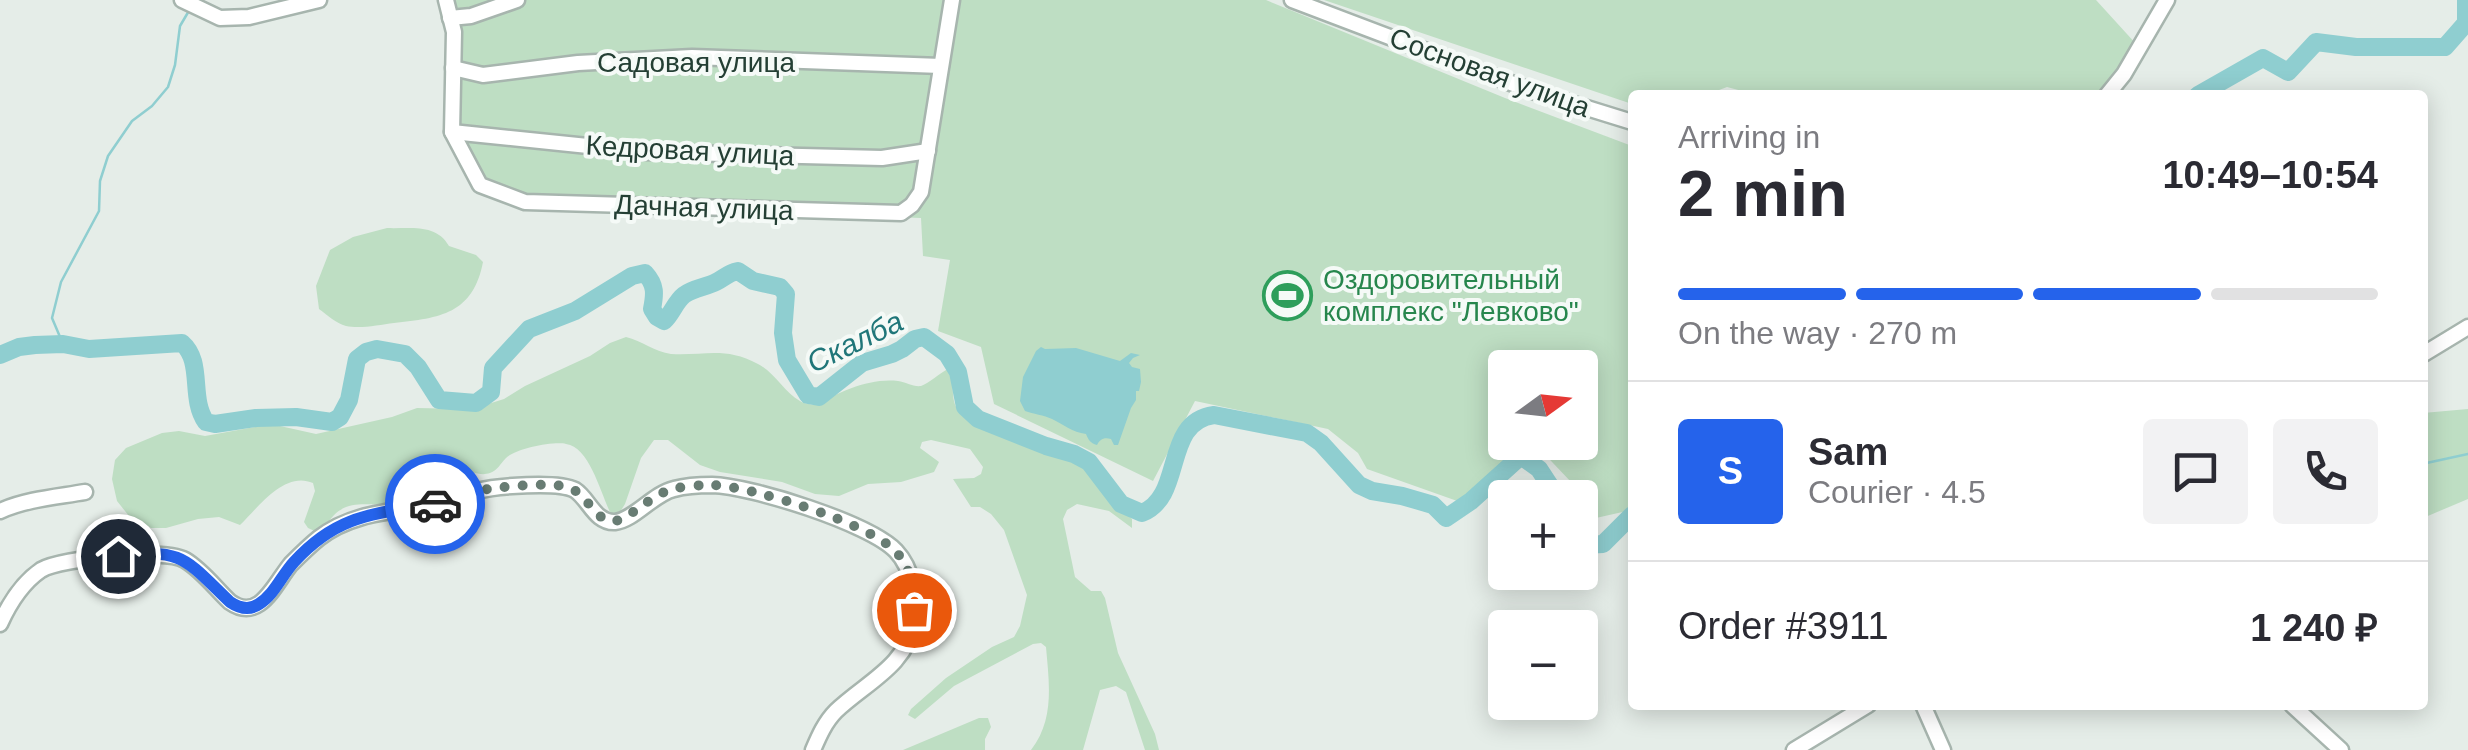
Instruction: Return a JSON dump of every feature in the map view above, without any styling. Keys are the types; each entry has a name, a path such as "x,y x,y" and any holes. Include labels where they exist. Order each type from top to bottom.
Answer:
{"street":[{"path":"182,0 220,18 249,17 318,0"},
{"name":"Дачная улица","path":"446,0 454,32 452,132 480,185 525,202 901,213 922,192 952,0"},
{"path":"450,18 471,16 517,0"},
{"name":"Сосновая улица","path":"1292,0 1532,90 1628,121"},
{"path":"2110,90 2124,74 2166,0"},
{"name":"Садовая улица","path":"453,68 483,75 578,63 692,57 940,66"},
{"name":"Кедровая улица","path":"452,132 646,152 882,158 928,151"},
{"path":"2428,352 2468,327"},
{"path":"0,624 28,580 46,567 169,554 184,559 236,606 248,609 268,596 308,547 344,522 362,516 444,502 493,488 546,485 572,489 597,516 613,522 664,492 713,485 761,495 859,527 885,541 908,570 913,626 902,653 894,665 834,714 813,750"},
{"path":"0,512 14,505 85,492"},
{"path":"1794,750 1860,710"},
{"path":"1925,710 1943,750"},
{"path":"2297,710 2341,750"}],"green space":[{"name":"Оздоровительный комплекс \"Левково\"","path":"450,0 1266,0 1628,144 1628,509 1598,518 1598,480 1569,480 1550,460 1598,460 1598,350 1488,350 1488,460 1509,460 1460,502 1367,469 1358,453 1328,429 1195,401 1153,481 994,404 981,347 938,331 950,260 923,256 921,218 531,204 475,179 454,146"},
{"path":"1324,0 2096,0 2137,45 2103,90 1727,87 1628,90 1628,103"},
{"path":"387,228 430,230 449,246 476,255 483,262 463,303 440,315 363,327 346,326 319,309 316,286 330,250 353,237"},
{"path":"626,337 671,354 725,353 746,358 764,368 803,403 815,405 876,382 921,386 948,369 953,372 956,406 967,420 1082,467 1132,519 1132,528 1109,511 1077,504 1067,510 1063,519 1075,577 1091,591 1101,591 1105,598 1118,653 1159,750 1145,750 1126,692 1116,686 1100,690 1083,750 1031,750 1044,726 1049,700 1046,647 1041,643 954,686 915,719 908,715 946,678 1014,637 1020,626 1027,595 1004,530 991,514 971,507 953,479 981,474 983,467 970,449 931,440 922,442 920,448 939,462 934,472 901,482 868,484 839,496 720,472 700,465 668,440 654,440 641,458 625,504 620,512 611,514 582,454 566,444 544,445 511,455 490,473 454,471 406,500 341,509 317,532 304,522 315,491 313,483 302,480 272,493 240,525 219,517 151,528 129,516 117,501 112,479 115,460 126,448 162,433 179,431 205,436 271,424 316,434 417,408 467,409 504,399"},
{"path":"2468,409 2468,499 2428,516 2428,413"},
{"path":"979,718 988,718 991,727 985,750 903,750"}],"water":[{"path":"1041,347 1076,348 1120,361 1131,353 1140,355 1129,363 1140,369 1141,382 1118,445 1106,438 1097,445 1086,434 1025,411 1020,401 1023,377"}],"waterway":[{"name":"Скалба","path":"2207,90 2263,58 2288,72 2316,42 2356,47 2445,47 2466,23 2466,0"},
{"path":"63,344 52,318 61,282 99,211 100,181 108,156 132,121 168,87 180,26 190,9"},
{"name":"Скалба","path":"0,355 35,345 63,344 89,349 182,343 193,360 198,402 206,422 296,417 332,422 340,417 349,400 357,359 366,352 377,349 405,354 439,400 476,403 491,392 493,368 529,329 575,311 632,276 645,273 649,277 654,290 652,309 664,321 684,295 738,271 753,281 780,287 786,294 783,333 787,360 808,395 819,397 862,363 892,354 924,337 947,354 958,372 965,407 978,419 1089,462 1121,504 1142,513 1164,492 1187,431 1214,415 1307,433 1359,485 1433,505 1446,518 1488,486"},
{"path":"2428,463 2468,454"},
{"name":"Скалба","path":"1494,480 1521,456 1546,480"},
{"name":"Скалба","path":"1598,544 1603,544 1628,519"}],"way so far":[{"path":"435,504 493,488 561,486 582,496 597,516 613,522 676,488 732,488 824,514 885,541 908,570 914,610"}],"place":[{"name":"Оздоровительный комплекс \"Левково\"","path":"1288,295"}],"route":[{"path":"118,556 169,554 184,559 230,602 248,609 268,596 308,547 344,522 435,504"}]}
